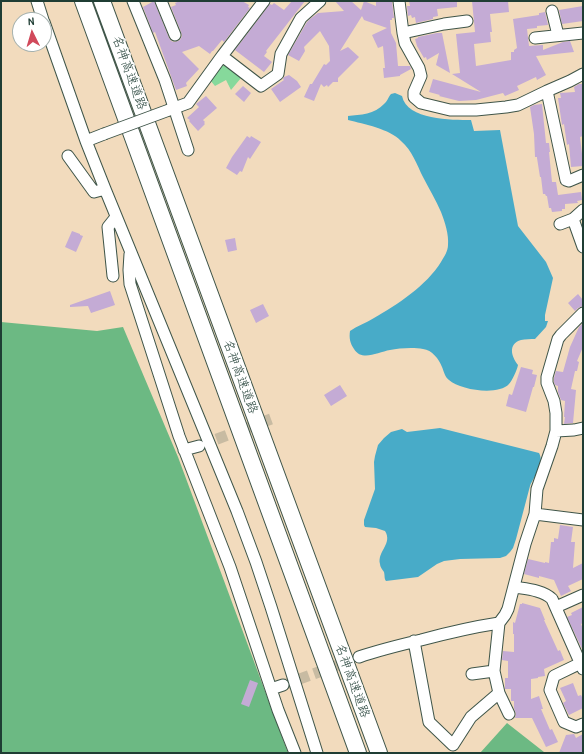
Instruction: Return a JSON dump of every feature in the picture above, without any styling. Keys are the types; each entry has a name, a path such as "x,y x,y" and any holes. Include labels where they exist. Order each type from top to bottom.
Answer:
{"highway":[{"name":"名神高速道路","path":"83,1 358,753"},
{"name":"名神高速道路","path":"102,1 379,753"}],"street":[{"path":"37,1 41,12"},
{"path":"134,1 165,80 172,109 188,150"},
{"path":"161,1 175,35"},
{"path":"86,141 188,103 264,1"},
{"path":"222,56 261,86 278,74 281,54 301,18 320,1"},
{"path":"399,1 405,43 419,68 421,76 414,92 414,97 421,103 450,110 476,110 518,105 583,74"},
{"path":"552,11 558,35"},
{"path":"403,33 444,24 467,21"},
{"path":"534,38 583,33"},
{"path":"52,44 86,141 116,217 237,511 272,607 317,753"},
{"path":"547,90 566,180 569,181 583,175"},
{"path":"68,156 94,192 105,188"},
{"path":"560,224 573,219 583,210"},
{"path":"113,276 108,227 116,217"},
{"path":"573,219 583,247"},
{"path":"130,251 129,270 131,290 179,436 230,567 271,690 295,753"},
{"path":"509,714 499,693 494,671 499,623 508,609 525,544 535,514 538,489 556,431 554,401 547,383 558,339 580,320"},
{"path":"556,431 583,428"},
{"path":"184,450 199,446"},
{"path":"535,514 583,520"},
{"path":"514,587 548,595 552,599 582,665 554,676 550,690 564,722 576,727 583,724"},
{"path":"556,607 583,595"},
{"path":"359,657 382,649 414,641 499,623"},
{"path":"414,641 429,722 453,745 471,717 499,693"},
{"path":"472,674 494,671"},
{"path":"271,690 283,685"}],"green space":[{"path":"225,65 241,78 231,90 226,80 215,86 210,80 219,67"},
{"path":"1,322 97,331 123,327 178,457 288,753 1,753"},
{"path":"507,723 544,752 547,753 480,753"}],"water":[{"path":"395,93 402,96 406,104 412,110 421,114 442,119 471,120 474,131 500,130 518,226 546,262 553,278 545,315 545,321 548,321 546,327 535,339 521,340 514,344 512,347 512,354 518,365 512,380 504,388 488,391 470,389 454,384 446,377 437,358 426,350 402,348 366,356 357,353 351,343 350,331 371,320 411,294 428,279 445,256 448,247 447,233 441,212 414,158 405,145 396,137 384,130 348,120 348,116 376,110 385,103 391,94"},
{"path":"440,428 539,453 541,461 540,466 530,486 513,548 506,556 500,558 444,561 418,577 386,581 384,572 380,566 380,559 386,544 387,536 385,531 365,527 364,525 364,520 375,489 374,462 378,445 391,432 402,429 407,432"}],"building":[{"path":"154,1 169,38 174,42 180,40 182,36 171,7 176,5 175,3 180,1 242,1 249,5 248,7 250,8 224,42 222,40 210,54 199,46 182,52 199,69 186,83 187,86 176,90 155,32 153,33 143,7"},
{"path":"292,1 305,1 266,51 267,52 264,56 272,62 264,72 235,50 270,4 272,5 274,3 284,10"},
{"path":"335,1 351,1 361,10 364,1 376,6 376,1 392,1 394,18 390,20 391,33 396,43 398,66 410,66 411,69 400,76 384,78 383,68 385,68 383,46 378,48 372,35 387,28 364,20 362,16 340,51 348,47 359,57 338,78 338,82 333,82 328,87 327,85 324,87 321,84 314,101 304,97 310,84 312,84 324,64 326,65 330,61 329,46 320,31 304,47 305,51 299,61 288,55 310,19 318,13 344,11"},
{"path":"409,1 457,1 457,7 437,9 438,16 433,17 433,19 416,23 415,17 412,18 411,15 408,16 407,6 410,6"},
{"path":"472,1 508,1 509,12 490,14 492,32 490,32 491,42 474,44 476,66 511,60 511,52 514,52 517,48 513,19 539,15 539,13 545,12 548,25 527,29 529,46 543,45 543,50 563,42 570,41 574,52 536,56 546,75 537,80 536,77 517,86 519,90 505,96 503,93 476,100 459,101 429,92 433,79 481,92 452,74 460,73 456,34 475,32"},
{"path":"583,6 583,21 562,24 559,10"},
{"path":"442,33 450,73 436,65 439,53 427,60 426,57 424,58 417,46 415,39 418,37"},
{"path":"289,75 297,81 301,87 280,102 271,89 284,80 284,77"},
{"path":"579,84 583,84 583,136 580,137 583,154 583,166 571,167 569,144 567,145 564,124 562,125 558,98 561,98 560,93 575,92 574,87"},
{"path":"243,86 251,93 244,102 235,94"},
{"path":"206,96 217,108 203,120 205,124 198,131 187,118 199,107 196,104"},
{"path":"542,104 546,143 549,143 552,182 556,182 558,195 581,192 582,200 577,201 578,203 565,204 565,209 562,209 562,211 552,212 551,208 549,208 547,196 543,194 537,157 535,157 534,134 530,107"},
{"path":"247,136 250,138 251,136 261,142 250,159 248,157 242,172 240,171 237,175 226,168"},
{"path":"72,231 83,236 76,252 65,247"},
{"path":"235,238 237,250 228,252 225,240"},
{"path":"110,291 115,305 91,313 88,306 70,307 70,305"},
{"path":"578,294 583,300 583,306 575,311 568,303"},
{"path":"263,304 269,316 256,323 250,310"},
{"path":"583,323 583,347 577,361 579,362 577,371 575,371 571,389 576,390 573,423 564,424 565,401 561,400 558,392 558,386 555,385 554,378 556,371 563,372 570,347 579,327"},
{"path":"521,367 533,370 532,374 537,375 526,412 506,406 509,394 512,395"},
{"path":"340,385 347,396 331,406 324,395"},
{"path":"560,525 573,527 571,542 575,542 573,568 583,563 583,579 568,586 571,591 561,596 554,580 524,574 528,559 549,563 551,542 554,542 554,538 558,539"},
{"path":"522,603 540,608 558,651 560,650 564,660 544,669 545,676 531,679 531,699 539,696 543,709 541,709 550,730 552,729 558,742 546,747 532,718 515,718 516,714 514,701 511,701 511,689 505,689 505,678 508,678 508,661 502,660 503,651 514,652 513,622 515,623 520,604"},
{"path":"583,607 583,623 581,624 583,629 583,651 567,617 572,615 571,613"},
{"path":"250,680 258,683 249,707 241,704"},
{"path":"573,683 578,696 581,695 583,699 583,708 569,715 563,703 566,701 560,688"},
{"path":"574,734 576,738 583,734 583,753 559,753 566,735"}],"tunnel":[{"path":"201,445 271,419"},
{"path":"283,685 352,660"}]}
